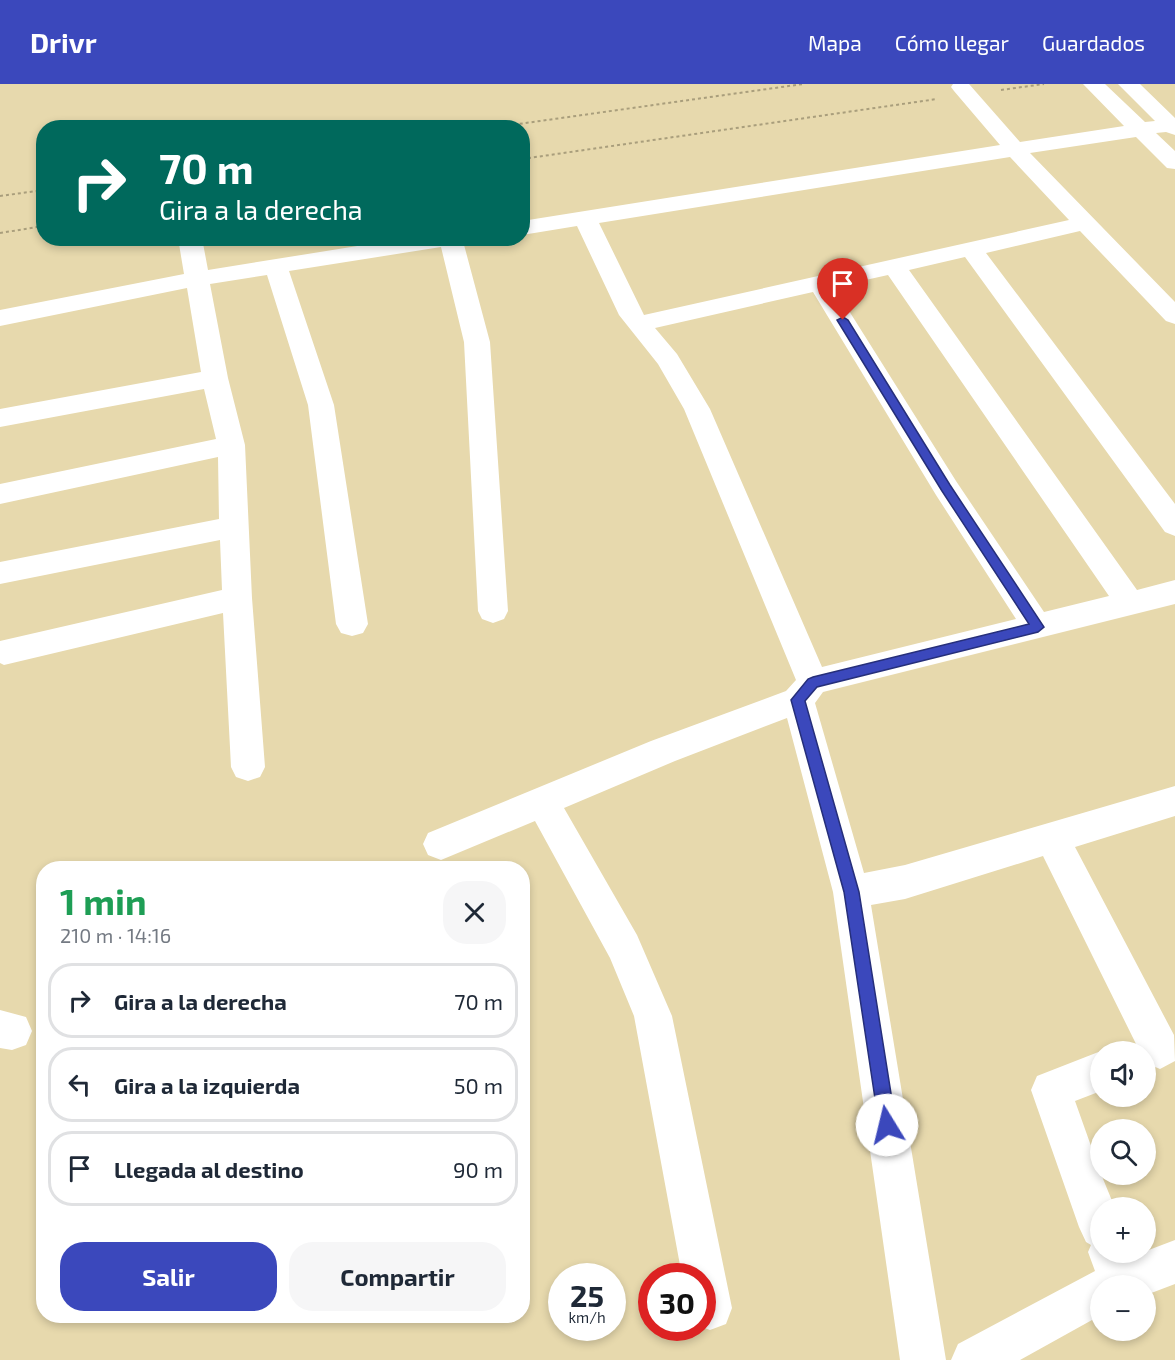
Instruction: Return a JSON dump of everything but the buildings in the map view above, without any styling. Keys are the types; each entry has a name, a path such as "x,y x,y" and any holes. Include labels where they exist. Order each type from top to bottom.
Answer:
{"street":[{"path":"1093,84 1175,163"},
{"path":"1128,84 1173,126"},
{"path":"964,91 1014,149 1175,316"},
{"path":"530,227 1138,129 1173,126"},
{"path":"585,218 632,315 668,360 697,409 805,691 851,892 923,1360"},
{"path":"639,324 1085,223"},
{"path":"192,246 214,378 231,445 237,598 248,767"},
{"path":"0,318 198,279 409,246"},
{"path":"455,246 477,342 493,611"},
{"path":"971,249 1175,525"},
{"path":"894,266 1131,604"},
{"path":"276,267 321,405 352,624"},
{"path":"819,283 946,488 1038,627"},
{"path":"0,418 214,378"},
{"path":"0,494 231,445"},
{"path":"0,573 234,528"},
{"path":"441,844 805,691 1175,592"},
{"path":"4,652 237,598"},
{"path":"542,801 624,948 653,1016 701,1263"},
{"path":"851,892 905,882 1175,801"},
{"path":"1052,838 1160,1050"},
{"path":"1090,1075 1051,1090 1090,1197"},
{"path":"1120,1275 1175,1262"},
{"path":"974,1360 1090,1290"}],"path":[{"path":"530,122 804,84"},
{"path":"530,158 964,91 1044,84"},
{"path":"0,196 36,191"},
{"path":"0,233 36,227"}],"route":[{"path":"843,320 946,488 1038,627 813,682 798,700 851,892 887,1125"}]}
